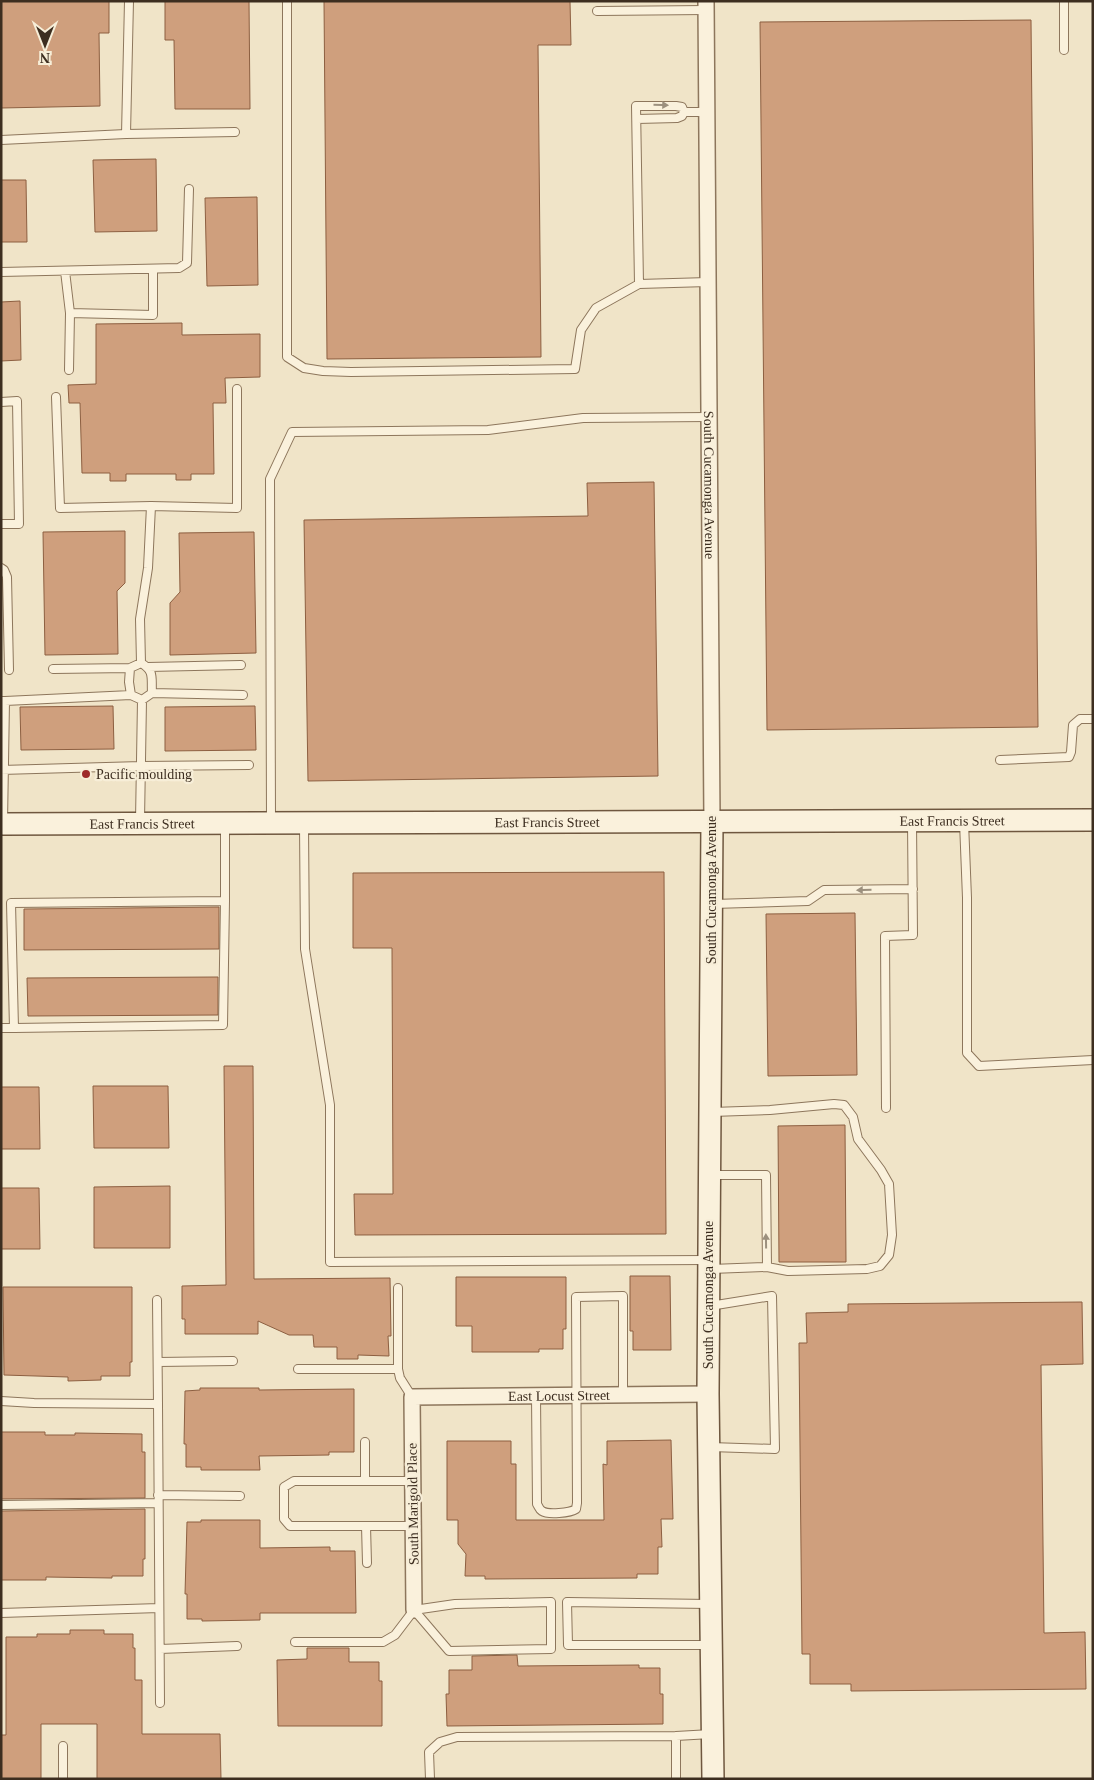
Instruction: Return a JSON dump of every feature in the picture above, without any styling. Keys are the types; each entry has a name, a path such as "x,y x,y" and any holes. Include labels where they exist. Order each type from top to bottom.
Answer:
{"street":[{"name":"South Cucamonga Avenue","path":"706,6 712,821 708,1447 713,1779"},
{"name":"East Francis Street","path":"2,824 1093,820"},
{"name":"East Locust Street","path":"412,1398 708,1394"},
{"name":"South Marigold Place","path":"412,1398 414,1610"}],"lane":[{"path":"126,134 129,1"},
{"path":"287,1 287,357 304,368 322,371 575,368 581,330 596,308 639,284 708,282"},
{"path":"1064,1 1064,50"},
{"path":"597,12 706,6"},
{"path":"639,284 636,106 676,106 682,108 684,112"},
{"path":"637,119 677,118 682,116 684,112"},
{"path":"684,112 707,112"},
{"path":"1,140 126,134 235,132"},
{"path":"1,272 179,268 187,263 189,189"},
{"path":"70,313 153,315 153,268"},
{"path":"65,270 70,313 69,370"},
{"path":"56,397 60,508 151,506 237,508 237,389"},
{"path":"1,402 18,402 19,524 1,524"},
{"path":"272,823 270,479 292,432 488,430 583,418 709,417"},
{"path":"141,662 140,620 148,568 151,506"},
{"path":"1,568 7,577 9,670"},
{"path":"141,662 148,667 151,673 152,694"},
{"path":"53,670 130,668 141,662"},
{"path":"148,667 241,665"},
{"path":"130,668 128,682 131,695"},
{"path":"142,700 152,694 244,695"},
{"path":"2,824 3,701 131,695 142,700"},
{"path":"140,823 142,700"},
{"path":"1000,760 1068,757 1071,752 1073,725 1080,719 1093,718"},
{"path":"3,770 249,765"},
{"path":"886,1108 885,936 913,935 912,820"},
{"path":"964,820 967,898 966,1052 979,1066 1093,1060"},
{"path":"1,1028 223,1025 225,823"},
{"path":"304,823 306,949 330,1106 330,1262 709,1265 766,1267 788,1270 867,1269 880,1266 889,1256 892,1235 889,1184 858,1139 853,1117 844,1106 834,1104 770,1110 710,1112"},
{"path":"711,904 808,901 824,890 913,889"},
{"path":"14,1028 11,903 225,901"},
{"path":"709,1175 766,1175 766,1267"},
{"path":"398,1288 398,1369 400,1378 412,1398"},
{"path":"536,1396 537,1504 545,1512 571,1512 576,1509 577,1503 576,1296 623,1296 623,1395"},
{"path":"708,1306 772,1296 774,1449 708,1447"},
{"path":"157,1300 160,1703"},
{"path":"158,1362 233,1361"},
{"path":"298,1369 398,1369"},
{"path":"1,1401 158,1404"},
{"path":"365,1442 365,1481"},
{"path":"412,1481 294,1481 284,1487 284,1518 290,1526 413,1526"},
{"path":"1,1505 240,1496"},
{"path":"366,1526 367,1562"},
{"path":"294,1642 382,1642 396,1635 414,1610 455,1604 551,1602 551,1649 449,1651 414,1610"},
{"path":"711,1604 567,1602 568,1645 712,1645"},
{"path":"1,1613 159,1608"},
{"path":"160,1649 237,1646"},
{"path":"430,1779 429,1752 440,1742 457,1736 676,1736 713,1734"},
{"path":"676,1736 676,1779"},
{"path":"63,1746 63,1779"}],"building":[{"path":"1,1 109,1 109,33 99,33 100,106 1,108"},
{"path":"165,1 249,1 250,109 175,109 174,40 165,40"},
{"path":"324,1 570,1 571,45 538,45 541,357 327,359"},
{"path":"1031,20 1038,727 767,730 760,22"},
{"path":"156,159 157,231 95,232 93,160"},
{"path":"1,180 26,180 27,242 1,242"},
{"path":"257,197 258,285 207,286 205,198"},
{"path":"20,301 21,360 1,361 1,302"},
{"path":"182,323 182,335 260,334 260,377 225,378 226,403 213,403 214,474 191,474 191,480 176,480 176,474 126,474 126,481 110,481 110,473 82,473 80,403 69,403 68,385 96,384 96,324"},
{"path":"654,482 658,776 308,781 304,520 588,516 587,483"},
{"path":"125,531 125,583 117,591 118,654 45,655 43,532"},
{"path":"254,532 256,653 170,655 170,603 180,592 179,533"},
{"path":"113,706 114,749 21,750 20,707"},
{"path":"255,706 256,750 165,751 165,707"},
{"path":"664,872 666,1234 355,1235 354,1194 393,1194 392,948 353,948 353,873"},
{"path":"219,907 219,949 24,950 24,909"},
{"path":"855,913 857,1075 768,1076 766,914"},
{"path":"218,977 218,1015 28,1016 27,978"},
{"path":"224,1066 253,1066 254,1279 390,1278 391,1336 388,1336 389,1356 358,1355 358,1359 337,1359 337,1347 314,1347 313,1335 289,1335 258,1321 258,1334 185,1334 185,1319 182,1319 182,1286 226,1285"},
{"path":"93,1086 168,1086 169,1148 94,1148"},
{"path":"1,1087 39,1087 40,1149 1,1149"},
{"path":"845,1125 846,1262 779,1262 778,1126"},
{"path":"170,1186 170,1248 94,1248 94,1187"},
{"path":"1,1188 39,1188 40,1249 1,1249"},
{"path":"630,1276 670,1276 671,1350 633,1350 633,1331 630,1331"},
{"path":"456,1277 566,1277 566,1329 563,1329 563,1349 539,1349 539,1352 472,1352 472,1326 456,1326"},
{"path":"3,1287 132,1287 132,1362 130,1362 130,1376 101,1376 101,1380 68,1381 68,1377 4,1375"},
{"path":"1082,1302 1083,1364 1041,1365 1044,1633 1085,1632 1086,1689 851,1691 851,1684 810,1684 810,1654 802,1654 799,1343 807,1343 806,1313 848,1312 848,1304"},
{"path":"200,1388 259,1388 259,1390 354,1389 354,1452 329,1452 329,1455 259,1456 260,1470 201,1470 201,1467 186,1467 186,1444 184,1444 185,1391 200,1390"},
{"path":"1,1432 45,1432 45,1435 75,1435 75,1433 142,1434 142,1452 145,1452 145,1498 1,1499"},
{"path":"671,1440 673,1519 661,1519 662,1547 658,1547 658,1574 637,1574 637,1578 485,1579 485,1576 465,1576 466,1554 458,1544 458,1520 447,1520 447,1441 511,1441 511,1464 516,1464 516,1520 604,1520 603,1464 607,1465 607,1441"},
{"path":"145,1509 143,1576 112,1576 112,1578 46,1577 46,1580 1,1580 1,1511"},
{"path":"201,1520 260,1520 260,1548 330,1547 330,1551 355,1551 356,1613 260,1613 260,1620 202,1621 202,1619 187,1619 187,1594 185,1594 187,1522 201,1522"},
{"path":"70,1630 104,1630 104,1634 133,1634 135,1680 142,1680 142,1734 220,1734 221,1779 97,1779 97,1724 41,1724 41,1779 1,1779 1,1735 6,1735 6,1637 37,1637 37,1634 70,1634"},
{"path":"307,1648 349,1648 349,1662 379,1662 379,1681 382,1681 382,1726 278,1726 277,1660 307,1659"},
{"path":"517,1655 518,1666 639,1665 639,1668 660,1668 660,1694 663,1694 663,1724 447,1726 446,1694 449,1694 449,1670 472,1670 472,1656"}],"place":[{"name":"Pacific moulding","path":"86,774"}]}
